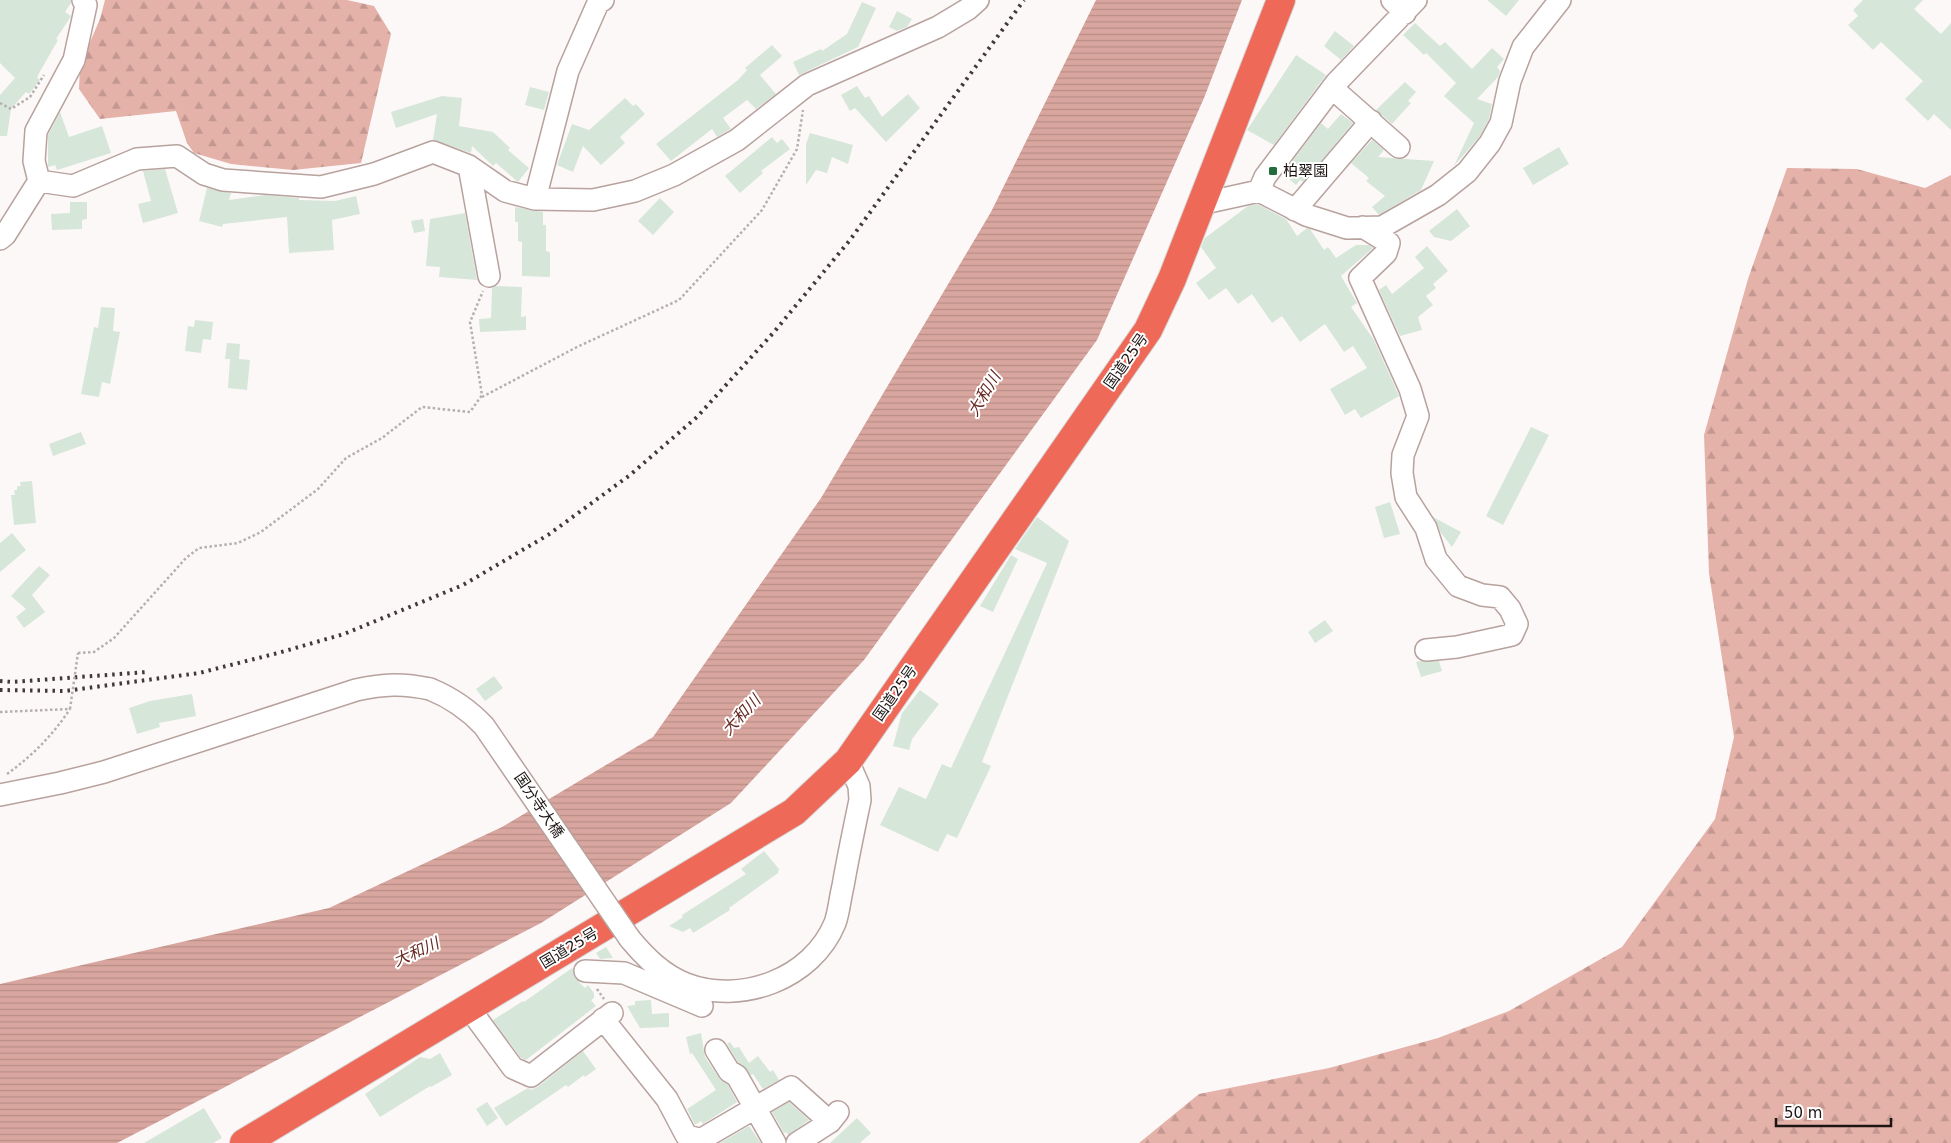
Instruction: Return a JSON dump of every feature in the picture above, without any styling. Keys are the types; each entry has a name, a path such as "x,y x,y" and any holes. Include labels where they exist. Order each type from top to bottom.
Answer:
{"highway":[{"name":"国道25号","path":"244,1143 794,812 848,761 1148,330 1172,280 1200,204 1282,0"}],"street":[{"path":"0,239 5,235 39,181 34,161 36,131 74,60 86,4 83,0"},
{"path":"535,199 568,71 598,3 603,0"},
{"path":"39,181 73,186 137,159 177,156 204,174 223,180 321,187 374,174 433,152 469,166 505,191 535,199 593,200 635,191 674,175 737,140 807,85 938,28 968,9 978,0"},
{"path":"1200,204 1259,191 1296,210 1347,228 1382,227 1438,195 1467,172 1490,143 1501,123 1510,81 1523,47 1560,0"},
{"path":"1259,191 1264,177 1332,88 1405,4"},
{"path":"1332,88 1399,148"},
{"path":"1296,210 1371,121"},
{"path":"469,166 489,276"},
{"path":"1364,227 1389,243 1386,253 1360,278 1410,388 1418,416 1403,455 1402,473 1406,497 1426,528 1436,559 1458,586 1482,595 1500,597 1510,609 1517,624 1512,635 1457,647 1426,650"},
{"name":"国分寺大橋","path":"0,795 104,772 356,690 382,684 403,684 430,689 452,698 469,710 484,726 630,939 644,956 664,972 687,984 709,989 736,991 759,988 784,978 805,963 822,946 835,923 860,800 859,786 848,761"},
{"path":"571,946 588,976 624,973 702,1006"},
{"path":"469,1008 513,1068 531,1076 608,1016 667,1099 686,1134 700,1140 791,1087 834,1117 797,1143"},
{"path":"716,1050 729,1071 736,1076 776,1143"}],"path":[{"path":"0,102 11,109 30,97 46,72"},
{"path":"480,398 577,347 680,300 762,210 797,149 807,85"},
{"path":"0,780 26,760 50,735 70,709 78,653 94,652 114,638 186,558 199,548 238,543 261,532 318,489 346,458 382,438 422,407 470,412 482,396 470,322 489,276"},
{"path":"0,712 70,709"}],"green space":[{"path":"105,0 347,0 374,6 391,34 361,163 293,170 231,164 194,153 187,143 176,111 100,119 79,89 80,65 100,19"},
{"path":"1787,168 1857,169 1925,188 1951,175 1951,1143 1139,1143 1199,1094 1329,1068 1438,1038 1509,1011 1622,947 1715,819 1734,737 1709,573 1704,435 1748,279"}],"water":[{"name":"大和川","path":"1096,0 1242,0 1204,98 1097,340 864,660 731,803 541,923 117,1143 0,1143 0,984 329,908 502,827 653,737 821,498 991,212"}],"building":[{"path":"0,0 71,0 65,12 71,16 56,39 58,40 37,77 40,80 29,94 26,92 11,109 7,136 0,136 0,95 15,78 0,63"},
{"path":"1487,0 1519,0 1506,16"},
{"path":"1863,0 1923,0 1914,9 1941,34 1951,23 1951,130 1934,114 1928,121 1905,99 1923,81 1881,42 1873,50 1848,25 1858,16 1853,10"},
{"path":"862,2 876,8 858,47 799,75 793,62 821,49 822,51 847,34"},
{"path":"897,11 912,19 907,27 897,31 889,27"},
{"path":"1415,23 1440,46 1445,42 1472,69 1492,48 1504,59 1497,67 1500,71 1498,77 1477,99 1492,104 1489,119 1480,136 1454,166 1474,123 1444,96 1456,83 1426,53 1424,55 1403,35"},
{"path":"1335,31 1354,46 1341,60 1324,46"},
{"path":"772,45 782,56 760,75 776,94 756,109 747,100 723,118 731,129 717,137 712,129 671,161 656,144 738,80 747,70 745,68"},
{"path":"1296,55 1326,75 1274,145 1247,130"},
{"path":"1405,82 1416,92 1408,101 1411,103 1392,124 1376,110"},
{"path":"857,86 865,98 869,96 882,117 908,94 920,108 886,142 855,108 850,111 841,95"},
{"path":"530,87 549,92 544,110 525,105"},
{"path":"442,96 462,98 459,126 493,132 510,148 508,150 529,168 518,182 496,163 493,166 472,146 471,153 433,140 437,114 396,128 391,112"},
{"path":"625,98 633,106 636,104 645,114 620,137 625,143 601,165 583,146 573,172 557,165 572,124 589,130"},
{"path":"60,112 69,137 102,126 111,153 57,170 55,165 48,167 48,135"},
{"path":"1341,114 1353,123 1303,182 1300,180 1296,185 1283,174 1321,123 1328,129"},
{"path":"810,133 853,145 848,164 832,157 827,173 816,170 806,185 806,144"},
{"path":"772,137 777,143 782,139 790,149 761,171 763,173 740,193 725,176"},
{"path":"1372,140 1384,150 1378,157 1434,161 1421,190 1379,215 1372,207 1385,196 1366,181 1369,178 1351,163"},
{"path":"1559,147 1569,164 1533,185 1523,168"},
{"path":"165,169 178,213 143,223 138,204 151,201 143,171"},
{"path":"207,188 231,193 229,200 264,195 299,198 299,200 335,201 356,196 360,214 332,220 334,250 289,253 287,217 223,224 222,227 199,221"},
{"path":"660,198 674,212 653,235 638,221"},
{"path":"70,202 87,202 87,219 82,220 82,229 52,230 51,214 70,213"},
{"path":"1257,204 1286,219 1297,236 1307,228 1310,229 1324,250 1328,247 1336,258 1356,245 1369,245 1373,248 1341,276 1357,303 1351,307 1374,340 1399,396 1361,418 1355,409 1345,415 1330,389 1367,368 1353,346 1344,352 1325,324 1300,342 1282,316 1272,323 1252,294 1238,304 1226,288 1209,300 1196,283 1216,268 1201,247 1205,238 1248,206"},
{"path":"515,207 543,212 543,225 546,225 546,251 550,252 550,277 522,276 522,242 518,241 518,222 515,222"},
{"path":"1457,209 1470,226 1451,241 1434,237 1429,231"},
{"path":"465,213 477,280 439,277 440,267 426,266 430,219"},
{"path":"423,219 425,231 414,233 411,221"},
{"path":"1427,246 1448,271 1433,284 1436,288 1426,296 1433,305 1418,317 1422,330 1400,336 1379,290 1386,285 1392,294 1424,268 1415,257"},
{"path":"495,286 522,287 521,317 526,316 526,330 480,332 479,319 491,318 492,288"},
{"path":"101,307 115,308 113,331 120,332 110,384 102,382 99,397 81,394 94,327 98,328"},
{"path":"195,320 213,322 211,340 203,339 201,353 185,351 188,326 194,327"},
{"path":"227,343 240,344 239,359 250,360 247,390 228,388 230,359 225,359"},
{"path":"1531,427 1549,435 1503,525 1486,516"},
{"path":"81,432 86,444 53,456 49,444"},
{"path":"32,481 36,523 14,525 11,495 15,495 14,490 17,490 17,486 21,486 20,482"},
{"path":"1390,502 1400,534 1384,538 1375,507"},
{"path":"1037,517 1069,541 982,762 991,766 957,838 947,834 938,852 880,825 899,787 926,799 942,764 951,768 1047,563 1015,549"},
{"path":"1433,517 1461,532 1452,547 1441,533"},
{"path":"12,533 26,550 0,572 0,543"},
{"path":"1011,555 1018,559 993,612 980,606"},
{"path":"39,566 50,575 32,595 45,612 24,628 16,617 26,609 11,596"},
{"path":"1325,620 1333,631 1315,643 1308,632"},
{"path":"1439,661 1442,671 1421,677 1416,662"},
{"path":"494,676 503,688 485,701 476,689"},
{"path":"920,690 939,704 912,739 909,750 893,746 902,713"},
{"path":"192,694 196,716 159,723 160,727 137,734 129,708 150,701"},
{"path":"764,851 779,869 778,873 729,908 730,910 693,933 690,928 683,932 669,926 683,917 682,915 746,874 741,869"},
{"path":"606,947 613,958 600,959 596,953"},
{"path":"572,968 578,981 585,988 588,985 594,993 594,998 591,1000 596,1006 526,1060 521,1058 493,1020 524,1002"},
{"path":"651,1000 652,1014 669,1013 669,1027 640,1028 627,1006 635,1005 635,1001"},
{"path":"701,1033 705,1057 719,1078 728,1085 737,1102 703,1124 701,1121 695,1125 687,1109 716,1090 692,1053 690,1054 686,1037"},
{"path":"730,1042 734,1048 739,1047 749,1063 758,1056 770,1072 773,1070 779,1080 763,1089 753,1074 751,1075 738,1062 727,1044"},
{"path":"583,1051 596,1069 568,1087 566,1085 506,1126 494,1108 528,1088 531,1090 539,1086"},
{"path":"440,1053 452,1075 430,1086 380,1117 365,1094 420,1057 430,1059"},
{"path":"487,1102 498,1118 487,1126 476,1109"},
{"path":"789,1102 809,1120 788,1135 786,1132 784,1133 772,1112"},
{"path":"204,1108 222,1138 213,1143 144,1143"},
{"path":"857,1118 871,1133 860,1143 830,1143"},
{"path":"749,1126 761,1143 720,1143"}],"railway":[{"path":"0,690 65,691 199,673 278,653 344,634 463,585 548,535 630,475 697,417 774,332 850,240 1024,0"},
{"path":"0,681 12,682 147,672"}],"place":[{"name":"柏翠園","path":"1273,171"}]}
